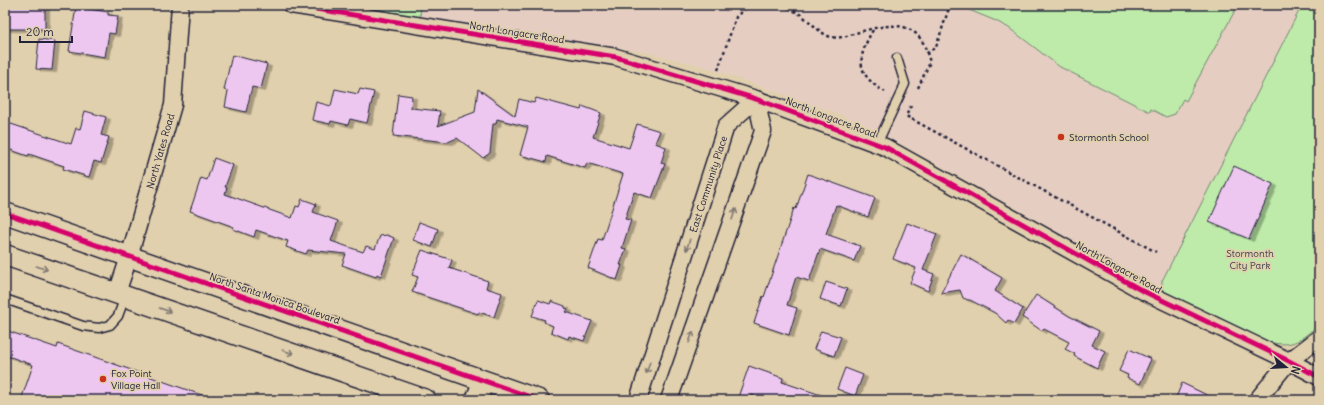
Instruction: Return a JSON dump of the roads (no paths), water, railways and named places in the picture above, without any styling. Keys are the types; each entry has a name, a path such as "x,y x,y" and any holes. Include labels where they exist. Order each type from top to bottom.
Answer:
{"street":[{"name":"North Yates Road","path":"121,295 129,257 173,105 180,5"},
{"name":"North Longacre Road","path":"290,5 616,57 756,99 885,147 1141,290 1289,361 1319,377"},
{"name":"East Community Place","path":"638,400 726,126 756,99"},
{"path":"669,400 763,131 756,99"},
{"name":"North Santa Monica Boulevard","path":"5,213 540,400"},
{"path":"5,255 426,400"},
{"path":"1257,400 1289,361 1319,338"},
{"path":"476,400 484,381"}],"lane":[{"path":"877,144 904,84 897,58"},
{"path":"5,299 83,326 99,328 110,325 118,316 121,295"}],"place":[{"name":"Stormonth School","path":"1061,137"},
{"name":"Fox Point Village Hall","path":"103,379"}],"park label":[{"name":"Stormonth City Park","path":"1250,258"}]}
